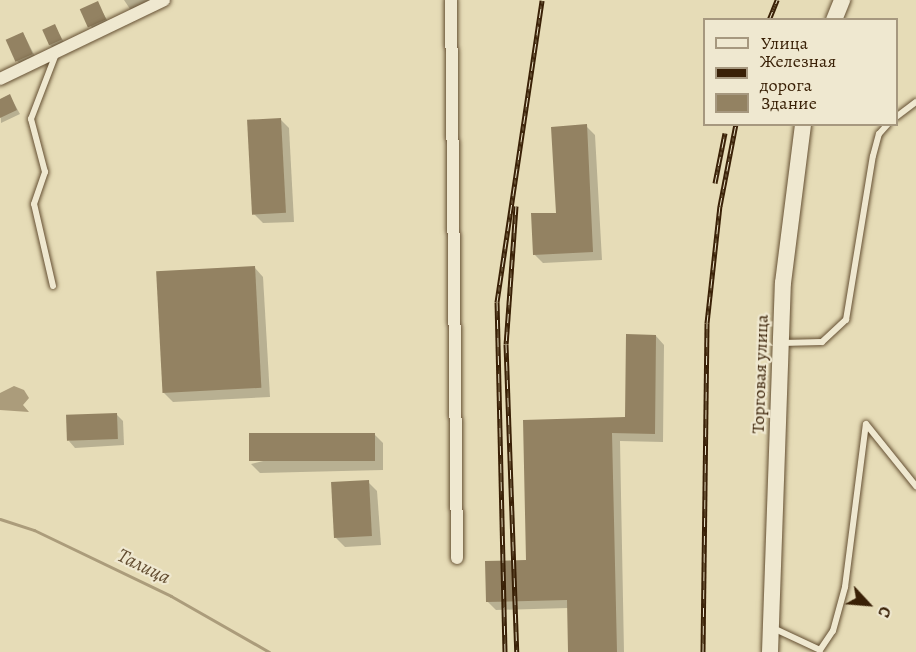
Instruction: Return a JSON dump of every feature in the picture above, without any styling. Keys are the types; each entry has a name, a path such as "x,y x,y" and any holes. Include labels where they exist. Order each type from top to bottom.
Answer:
{"street":[{"path":"0,79 164,0"},
{"path":"451,0 457,558"},
{"path":"835,18 842,0"},
{"name":"Торговая улица","path":"770,652 780,343 787,237 803,126"}],"lane":[{"path":"53,286 34,204 45,172 31,119 58,51"},
{"path":"898,116 916,102"},
{"path":"780,343 822,342 846,320 873,156 879,134 886,126"},
{"path":"771,626 820,650 833,631 846,587 866,424 916,486"}],"shaded area":[{"path":"14,386 24,390 29,398 23,405 29,412 0,410 0,393"}],"building":[{"path":"98,1 106,19 88,27 80,9"},
{"path":"55,24 62,40 49,45 42,30"},
{"path":"23,32 33,54 15,62 6,40"},
{"path":"10,94 17,110 0,118 0,99"},
{"path":"281,118 286,213 252,215 247,120"},
{"path":"587,124 593,252 533,255 531,213 556,213 551,127"},
{"path":"255,266 261,388 163,393 156,271"},
{"path":"626,334 656,335 655,434 612,433 617,652 568,652 567,600 486,602 485,561 526,560 523,420 625,417"},
{"path":"117,413 118,439 67,441 66,415"},
{"path":"249,433 375,433 375,461 249,461"},
{"path":"369,480 372,536 334,538 331,482"}],"waterway":[{"name":"Талица","path":"0,519 34,530 171,596 269,652"}],"railway":[{"path":"505,652 497,302 542,0"},
{"path":"770,18 777,0"},
{"path":"703,652 707,323 720,206 736,126"},
{"path":"715,183 725,133"},
{"path":"516,206 506,344 517,652"}]}
